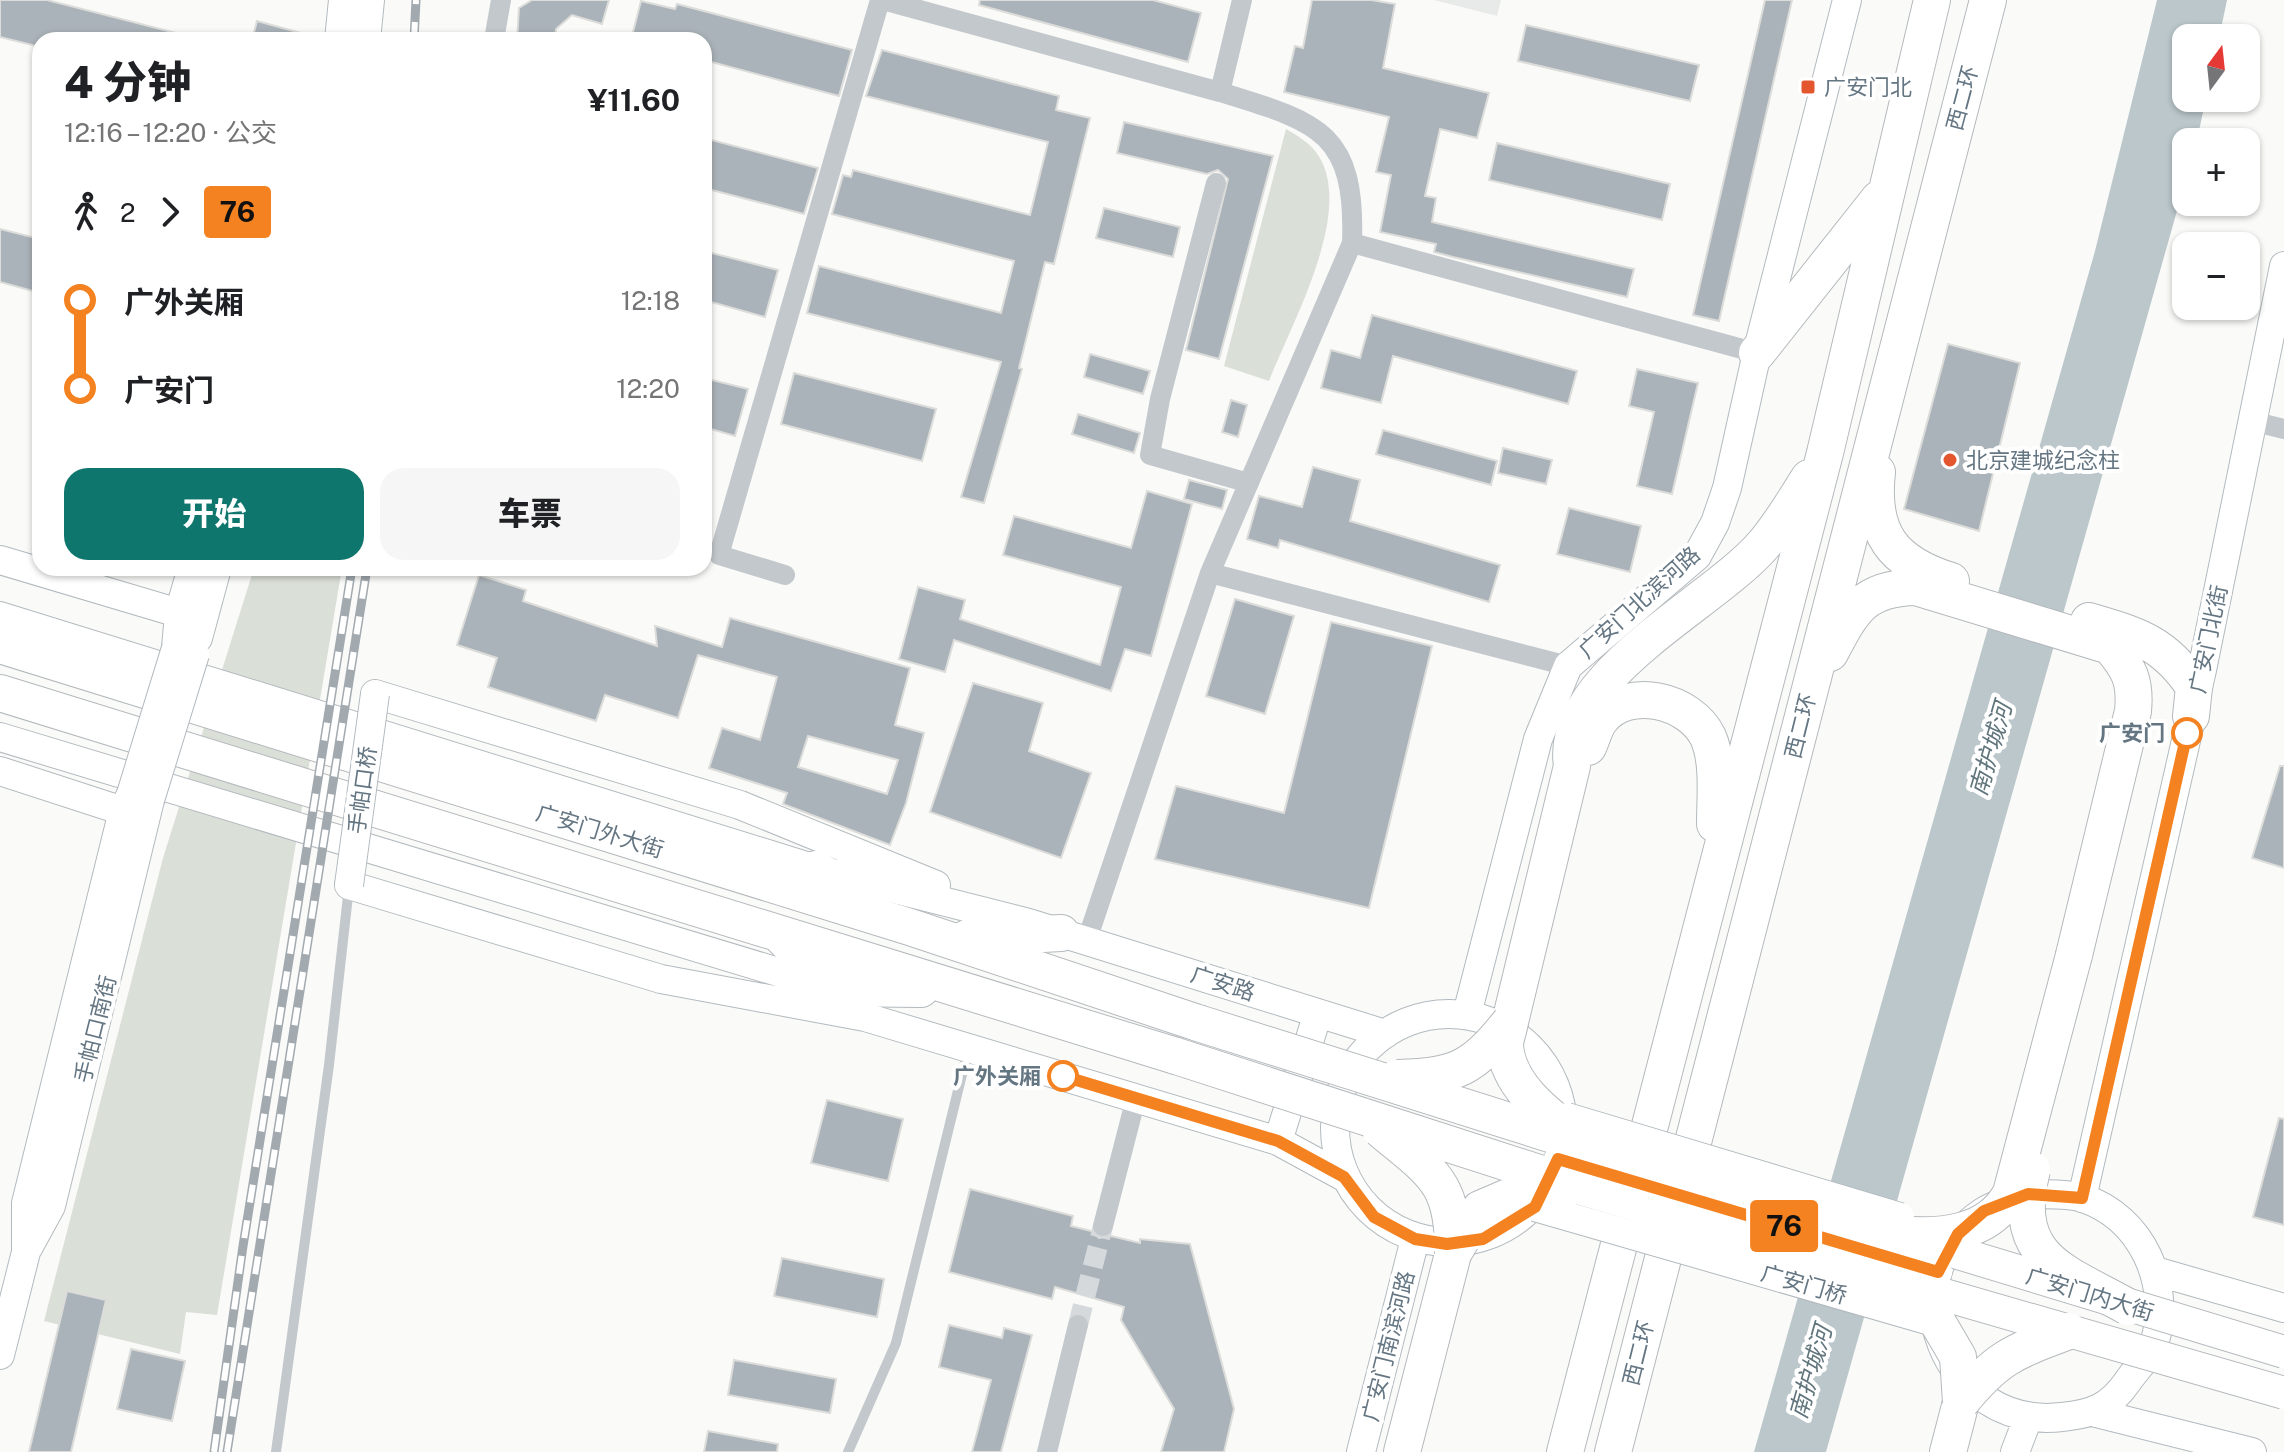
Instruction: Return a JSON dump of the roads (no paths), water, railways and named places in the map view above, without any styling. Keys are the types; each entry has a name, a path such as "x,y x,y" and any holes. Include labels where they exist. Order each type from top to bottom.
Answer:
{"highway":[{"name":"西二环","path":"1565,1452 1825,453 1932,0"},
{"name":"西二环","path":"1613,1452 1885,387 1988,0"},
{"path":"1757,353 1885,191"},
{"path":"1885,387 1876,482 1877,519 1894,550 1908,563 1961,592"},
{"path":"1453,1254 1480,1209 1508,1197 1572,1152 1525,1092 1505,1046 1572,766 1569,751 1586,705 1639,650 1764,544 1825,453"},
{"path":"1794,752 1816,679 1862,600 1887,588 1916,587 1961,592 2164,650 2181,667 2194,687 2191,716"},
{"path":"2117,635 2136,686 2133,711 2025,1200 2025,1216 2040,1253 2128,1307"},
{"name":"广安门外大街","path":"0,645 910,927 1198,1023"},
{"name":"广安门外大街","path":"0,693 1176,1056"},
{"path":"1572,766 1586,750 1601,718 1630,701 1664,703 1694,720 1708,737 1715,775 1716,874"},
{"path":"816,869 910,927"},
{"path":"947,939 1059,932"},
{"path":"778,933 831,988 962,990"},
{"name":"广安门桥","path":"1176,1056 1368,1120 1572,1152 1897,1234 1927,1237 1977,1227 2004,1206 2011,1193 2080,955"},
{"path":"1375,1078 1435,1076 1469,1066 1510,1022"},
{"name":"广安门桥","path":"1198,1023 1375,1078 1903,1283"},
{"path":"1368,1120 1431,1173 1449,1200 1454,1217 1453,1254 1402,1452"},
{"path":"1903,1283 1927,1304 1944,1328 1958,1357 1961,1402 1948,1452"},
{"path":"1961,1402 1984,1373 2009,1353 2069,1331"}],"main road":[{"name":"广安门内大街","path":"1897,1234 2128,1307 2284,1352"},
{"name":"广安门桥","path":"1903,1283 2284,1393"}],"street":[{"path":"340,32 343,0"},
{"path":"367,32 370,0"},
{"path":"495,32 501,0"},
{"path":"785,575 719,555 882,0 1269,107 1321,132 1343,156 1354,197 1352,243 1059,932"},
{"path":"1220,92 1242,0"},
{"name":"广安门北滨河路","path":"1467,1014 1538,739 1568,666 1697,556 1715,523 1727,488 1757,353 1847,0"},
{"path":"1216,183 1160,399 1150,455 1249,483"},
{"path":"1352,243 1757,353"},
{"name":"广安门北街","path":"2082,1198 2191,716 2284,266"},
{"path":"2252,421 2284,429"},
{"path":"0,560 32,569"},
{"path":"1210,573 1568,666"},
{"path":"54,576 190,616"},
{"path":"190,616 192,576"},
{"path":"190,616 212,576"},
{"name":"广安门外大街","path":"0,616 816,869 1059,932"},
{"name":"手帕口南街","path":"0,1355 13,1248 51,1206 135,802 185,651 190,616"},
{"name":"手帕口桥","path":"349,885 375,694 740,805 1059,932"},
{"path":"0,737 831,988 865,1017"},
{"path":"0,771 135,802"},
{"path":"349,885 661,979 865,1017 1278,1141 1344,1177"},
{"name":"广安路","path":"1059,932 1385,1034"},
{"path":"1278,1141 1318,1013"},
{"path":"1467,1014 1518,1032 1540,1056 1572,1152 1535,1207 1483,1239 1447,1244 1415,1239 1374,1217 1344,1177 1334,1140 1340,1092 1357,1061 1385,1034 1424,1017 1467,1014"},
{"path":"1103,1226 1136,1098"},
{"name":"广安门桥","path":"1572,1152 1958,1234"},
{"name":"广安门桥","path":"1572,1152 1938,1272"},
{"path":"2096,1413 2120,1393 2154,1344 2160,1303 2155,1271 2141,1243 2114,1214 2082,1198 2028,1194 1984,1211 1958,1234 1938,1272 1934,1322 1949,1364 1978,1397 2028,1418 2096,1413 2252,1452"},
{"name":"广安门桥","path":"1535,1207 1934,1322"},
{"name":"广安门南滨河路","path":"1361,1452 1415,1239"},
{"name":"广安门内大街","path":"2155,1271 2284,1308"},
{"path":"1047,1452 1078,1325"},
{"path":"2015,1452 2028,1418"}],"lane":[{"path":"276,1452 329,1065 349,885"},
{"path":"848,1452 896,1343 968,1048"}],"water":[{"name":"南护城河","path":"2157,0 2227,0 2222,24 2172,24 2172,112 2203,112 2200,128 2172,128 2172,216 2176,216 1826,1452 1754,1452 2095,251"}],"tunnel":[{"path":"1078,1325 1103,1226"}],"railway":[{"path":"414,32 416,0"},
{"path":"214,1452 243,1246 351,576"},
{"path":"227,1452 366,576"}],"place":[{"name":"广安门北","path":"1808,87"},
{"name":"北京建城纪念柱","path":"1950,460"},
{"name":"广安门","path":"2187,733"},
{"name":"广外关厢","path":"1063,1076"}]}
